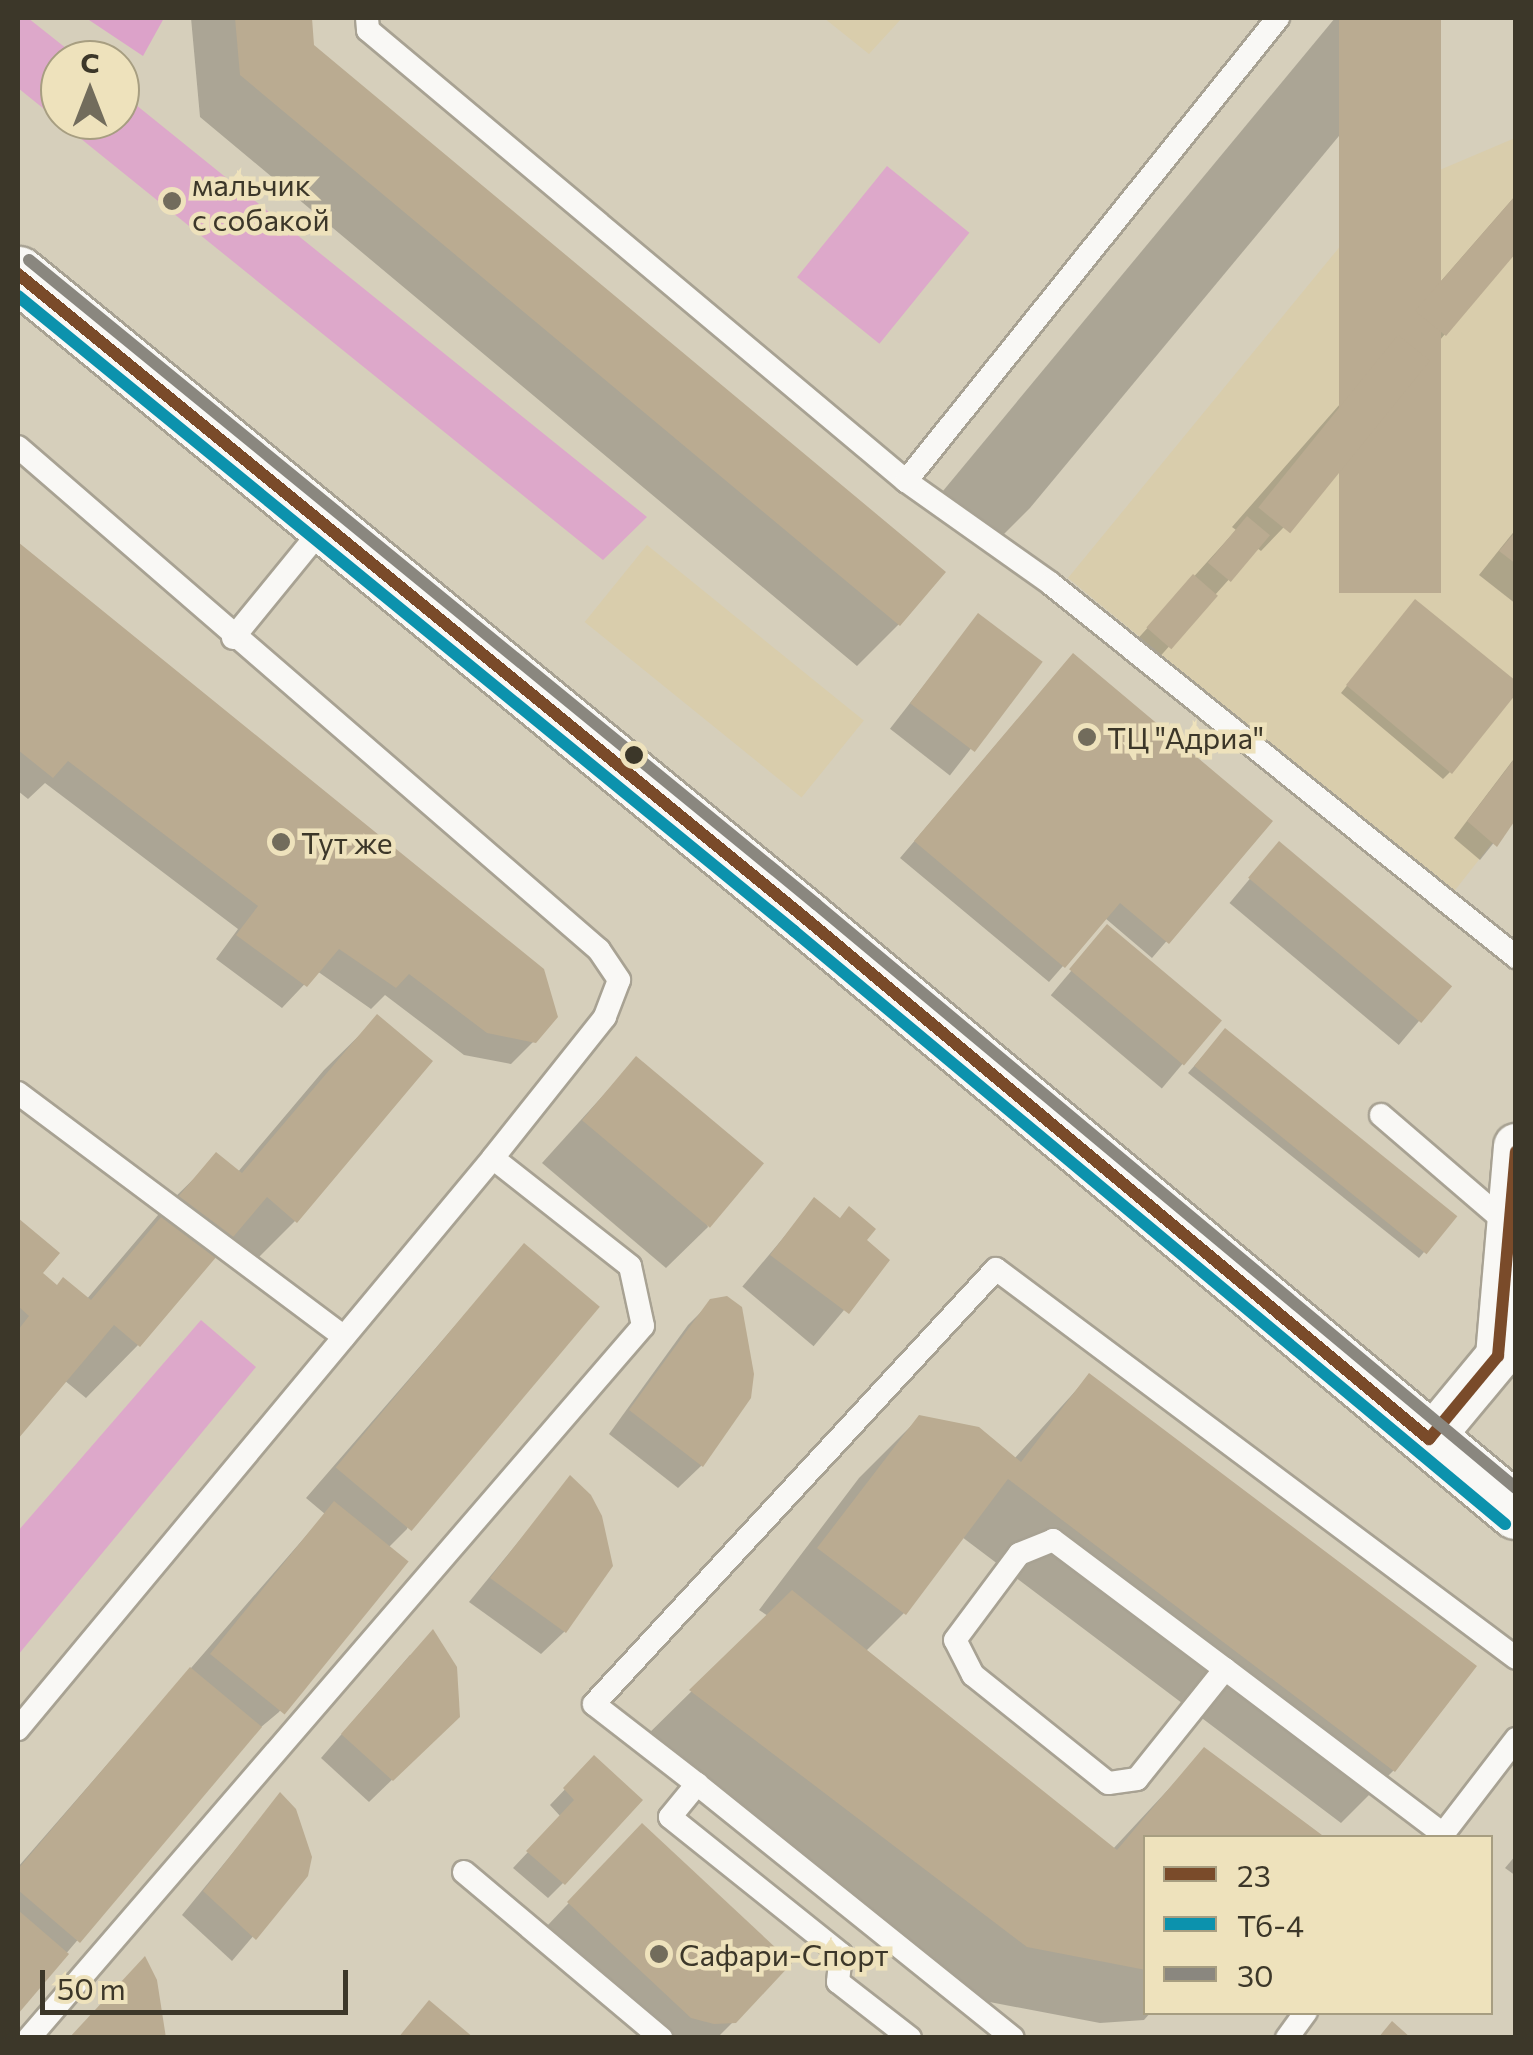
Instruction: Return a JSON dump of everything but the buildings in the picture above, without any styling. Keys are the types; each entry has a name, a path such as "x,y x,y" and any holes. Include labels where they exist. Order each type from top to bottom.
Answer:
{"main road":[{"path":"18,274 327,524 1516,1511"}],"street":[{"path":"1429,1439 1498,1356 1516,1146"}],"lane":[{"path":"367,18 368,30 906,480 1050,583 1516,957"},
{"path":"906,480 1278,18"},
{"path":"18,447 234,638 599,950 619,980 604,1017 493,1158 18,1729"},
{"path":"234,638 327,524"},
{"path":"18,1093 344,1337"},
{"path":"1381,1115 1509,1224"},
{"path":"30,2038 643,1326 630,1266 493,1158"},
{"path":"1013,2038 594,1704 996,1269 1516,1658"},
{"path":"1224,1669 1137,1779 1108,1783 973,1675 955,1640 1019,1554 1053,1540 1224,1669 1441,1835"},
{"path":"1443,1835 1516,1740"},
{"path":"697,1784 670,1817 841,1954 838,1982 910,2038"},
{"path":"464,1872 661,2038"},
{"path":"1287,2038 1304,2015"}],"shaded area":[{"path":"18,18 28,18 56,40 40,40 40,106 18,88"},
{"path":"86,18 164,18 143,56 140,40 119,40"},
{"path":"824,18 902,18 869,54"},
{"path":"140,108 647,517 603,560 82,140 140,140"},
{"path":"1515,138 1515,814 1452,894 1068,578 1383,194"},
{"path":"887,166 969,233 879,344 797,277"},
{"path":"647,545 864,721 802,798 585,622"},
{"path":"201,1320 256,1367 18,1655 18,1531"}],"transit line":[{"name":"30","path":"29,260 816,904 1516,1488"},
{"name":"23","path":"18,274 805,918 1429,1439"},
{"name":"Тб-4","path":"18,296 794,931 1505,1524"},
{"name":"23","path":"1429,1439 1498,1356 1516,1152"}],"place":[{"name":"мальчик с собакой","path":"172,201"},
{"name":"ТЦ \"Адриа\"","path":"1087,737"},
{"name":"Тут же","path":"281,842"},
{"name":"Сафари-Спорт","path":"659,1954"}]}
